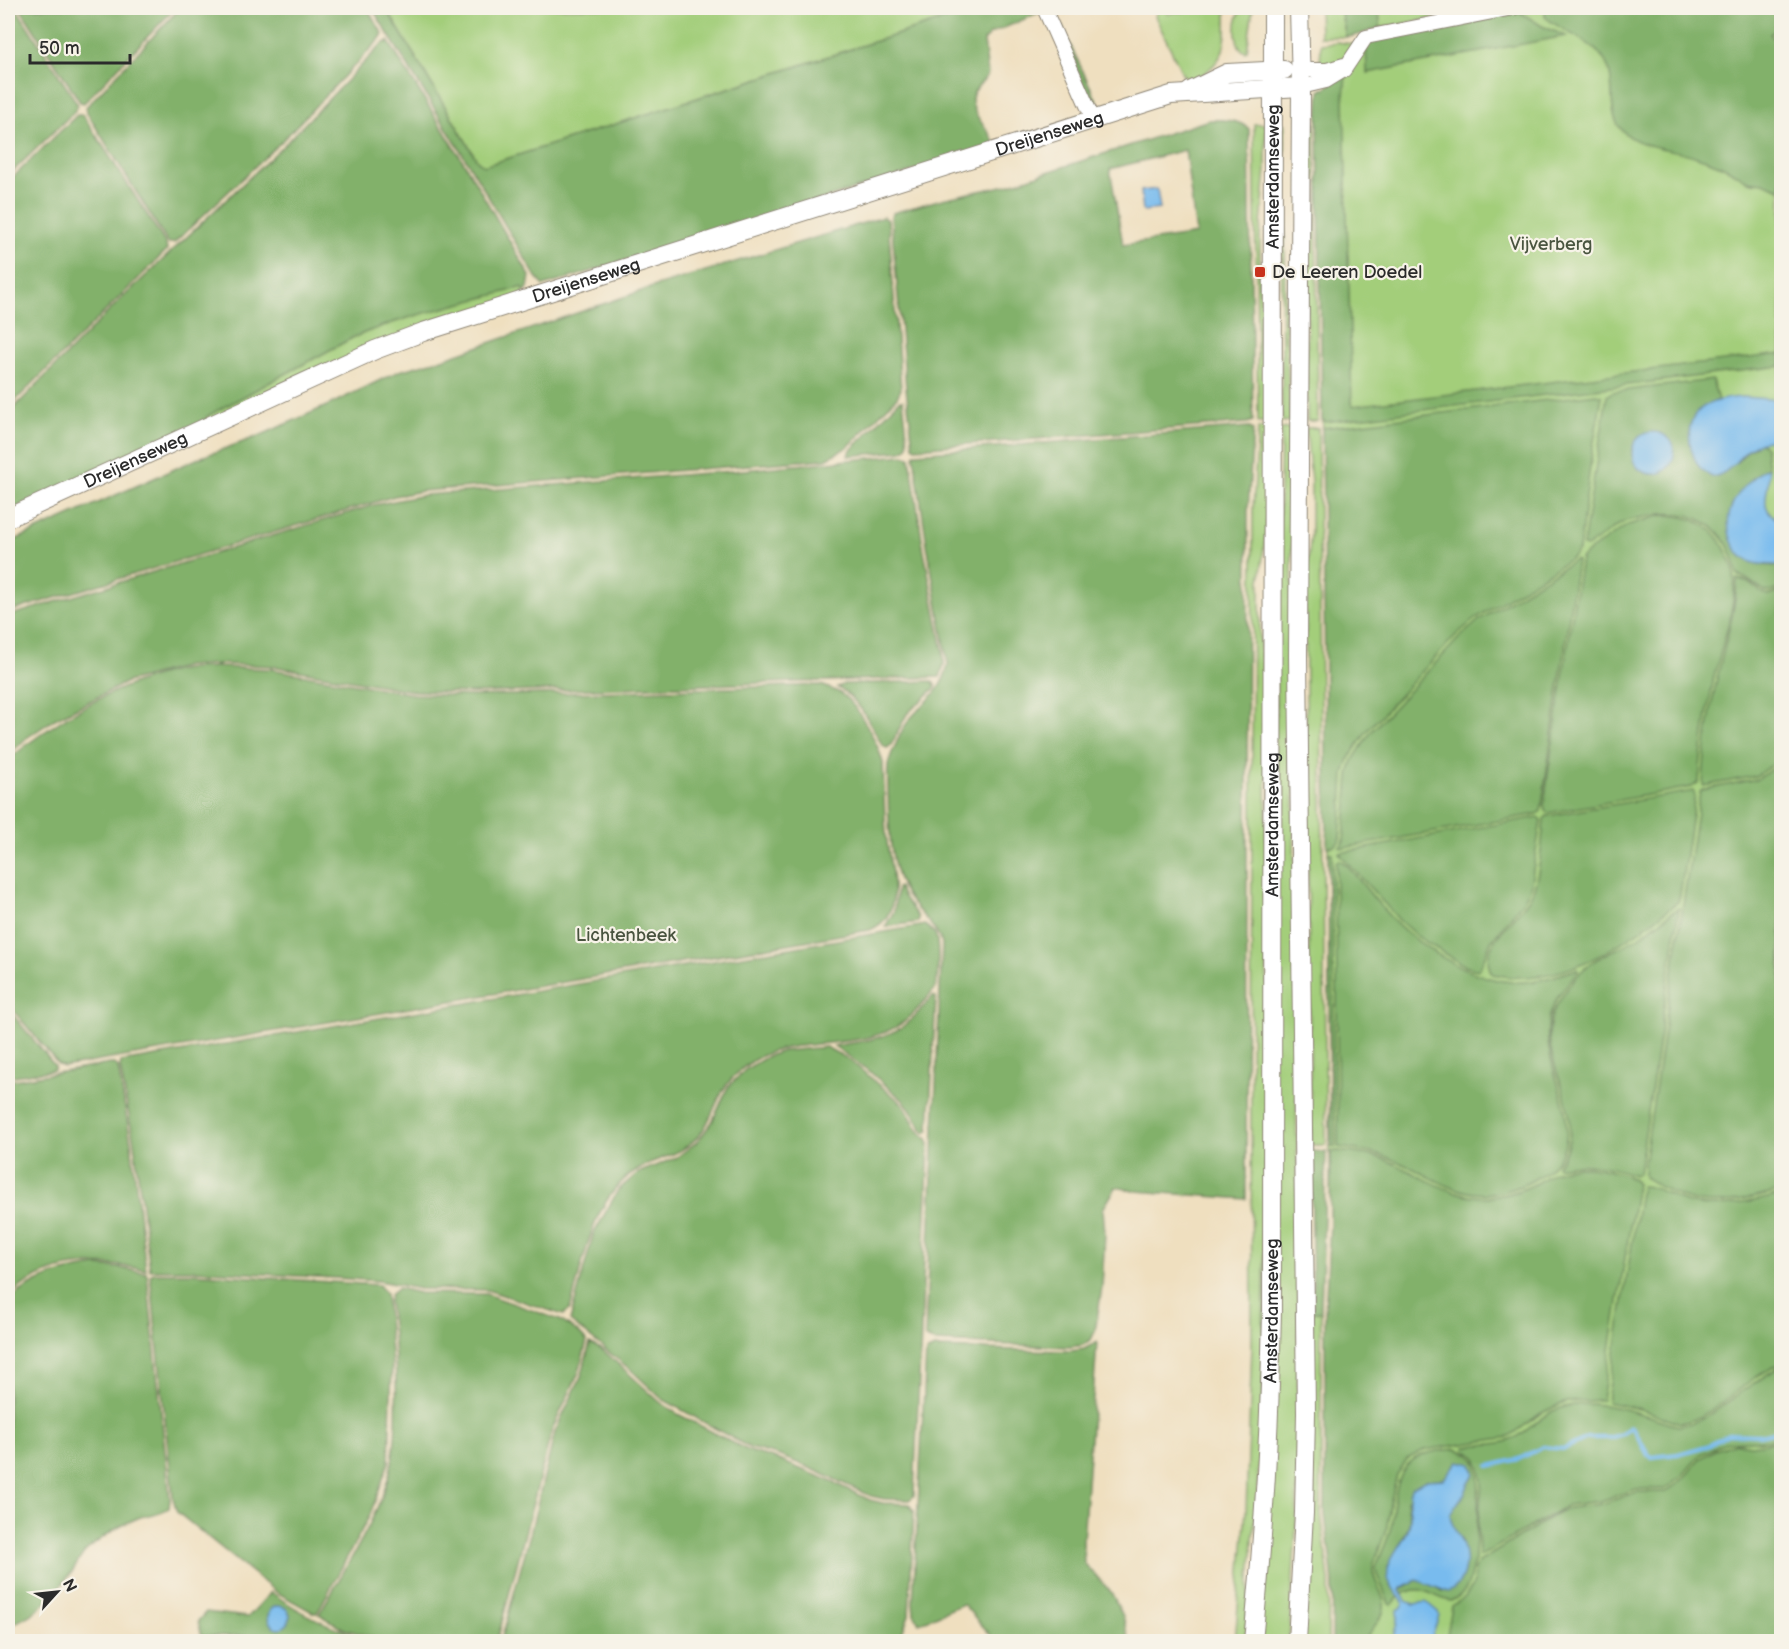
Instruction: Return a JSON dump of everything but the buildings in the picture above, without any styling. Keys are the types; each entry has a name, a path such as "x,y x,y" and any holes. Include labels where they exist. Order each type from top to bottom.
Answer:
{"main road":[{"name":"Amsterdamseweg","path":"1252,1641 1265,1499 1272,1312 1273,8"},
{"name":"Amsterdamseweg","path":"1297,1641 1304,1513 1306,1413 1298,655 1301,79 1299,8"},
{"name":"Dreijenseweg","path":"1183,94 1227,73 1274,70 1301,79"},
{"name":"Dreijenseweg","path":"8,518 401,339 1171,95 1274,90 1301,79"}],"street":[{"path":"1044,8 1094,119"},
{"path":"1301,79 1326,81 1336,76 1349,64 1358,46 1366,37 1513,8"}],"green space":[{"path":"8,8 16,8 78,105 74,112 8,176"},
{"path":"20,8 175,8 84,103 80,102"},
{"path":"180,8 367,8 383,34 281,142 174,243 168,243 87,113 86,107"},
{"path":"372,8 386,8 477,160 484,166 980,8 1039,8 1041,12 990,34 984,41 988,74 976,89 972,99 978,118 996,145 544,286 536,277"},
{"path":"386,8 980,8 484,166 477,160"},
{"path":"1049,8 1052,8 1057,17 1098,103 1091,103"},
{"path":"1160,8 1164,8 1168,14 1184,12 1188,8 1226,8 1226,33 1222,52 1211,68 1190,81 1183,75 1155,16"},
{"path":"1242,8 1253,8 1245,52 1239,46 1236,31 1238,15"},
{"path":"1319,8 1340,8 1346,37 1320,37"},
{"path":"1340,8 1379,8 1380,28 1346,37"},
{"path":"1379,8 1456,8 1452,15 1380,28"},
{"name":"Vijverberg","path":"1542,8 1781,8 1781,1641 1333,1641 1328,853 1319,120 1364,47 1378,39"},
{"path":"1545,8 1781,8 1781,27 1770,34 1781,47 1781,189 1765,183 1748,181 1712,162 1646,144 1628,136 1616,122 1611,79 1606,63 1594,48 1545,17"},
{"path":"1520,12 1542,26 1566,36 1367,73 1366,44 1377,38"},
{"path":"388,41 466,166 530,276 528,288 523,294 523,287 417,315 354,337 209,415 197,426 8,511 8,414 117,303 285,144 382,44"},
{"path":"1337,42 1354,44 1345,60 1329,65 1320,62 1321,44"},
{"path":"1346,74 1344,97 1352,406 1781,354 1781,366 1326,422 1322,420 1318,119 1320,91"},
{"path":"77,115 83,115 166,244 167,250 8,408 8,182"},
{"path":"1209,120 1236,122 1249,129 1253,421 916,448 913,446 891,217 893,213 942,199 1007,185","holes":["1185,150 1196,234 1123,245 1110,169"]},
{"path":"1315,123 1318,421 1307,421 1308,124"},
{"path":"1254,124 1266,124 1266,170 1260,235 1260,288 1266,348 1266,422 1258,422"},
{"path":"1281,124 1285,124 1285,311 1290,421 1282,422"},
{"path":"883,217 888,220 901,389 897,397 848,447 826,459 423,491 395,496 8,612 8,543 199,458 259,436 399,371 442,359 653,287"},
{"path":"524,286 523,294 197,426 209,415 354,337 417,315"},
{"path":"1712,380 1718,400 1706,406 1737,462 1748,450 1761,442 1765,447 1768,468 1751,480 1731,508 1761,565 1781,566 1781,588 1768,592 1737,575 1726,543 1706,523 1693,517 1661,514 1628,520 1587,547 1583,546 1607,396 1612,392","holes":["1655,433 1666,438 1672,445 1673,453 1671,462 1666,468 1659,473 1649,473 1639,469 1632,451 1638,440"]},
{"path":"1596,394 1602,396 1579,550 1572,558 1476,618 1456,635 1367,731 1349,758 1344,774 1340,840 1336,845 1327,847 1322,428"},
{"path":"900,400 903,400 907,448 902,451 848,456 851,450"},
{"path":"1248,427 1253,430 1248,511 1246,1199 1135,1191 1116,1187 1103,1209 1105,1233 1102,1288 1095,1331 1091,1340 1083,1345 1070,1347 934,1342 925,1337 942,944 936,931 911,902 901,884 893,858 889,829 889,761 906,725 933,695 948,664 914,456 916,453"},
{"path":"1258,428 1266,428 1266,529 1260,582 1260,647 1266,705 1267,1037 1262,1427 1245,1641 1235,1642 1246,1510 1252,1344 1253,510"},
{"path":"1291,428 1298,1311 1297,1512 1289,1641 1259,1642 1281,429"},
{"path":"1306,428 1318,428 1326,1145 1311,1145 1305,589 1311,534 1311,481"},
{"path":"903,455 910,457 923,546 943,650 944,664 940,677 475,693 413,691 272,666 218,664 187,666 127,682 55,719 28,737 8,755 8,616 374,505 424,495"},
{"path":"1662,515 1690,519 1706,526 1724,547 1732,564 1734,576 1733,605 1714,677 1699,782 1692,787 1548,813 1544,805 1548,774 1581,559 1628,525"},
{"path":"1575,560 1577,561 1541,811 1537,814 1340,847 1344,841 1349,775 1353,760 1370,733 1459,638 1479,620"},
{"path":"1737,579 1750,583 1768,595 1781,591 1781,758 1756,776 1703,786 1709,719 1732,617"},
{"name":"Lichtenbeek","path":"190,668 271,669 413,694 475,696 821,685 827,687 843,695 855,708 881,755 886,833 893,887 893,900 889,912 882,923 870,930 64,1067 59,1065 8,1004 8,760 47,730 114,692 162,674"},
{"path":"933,681 936,687 907,714 891,745 887,748 882,745 858,705 837,687 844,684"},
{"path":"1781,763 1781,1191 1724,1203 1690,1200 1644,1177 1644,1164 1700,792 1757,779"},
{"path":"1693,791 1695,795 1678,902 1614,947 1567,969 1543,975 1518,977 1492,974 1488,963 1494,941 1526,902 1535,886 1544,819 1547,816"},
{"path":"1538,817 1541,820 1530,889 1524,900 1491,941 1480,968 1477,970 1467,967 1418,937 1400,921 1339,853"},
{"path":"1328,853 1332,853 1335,1147 1331,1146"},
{"path":"1339,860 1346,864 1384,910 1412,936 1429,949 1466,970 1505,981 1523,982 1544,979 1577,969 1578,971 1555,1003 1548,1026 1549,1046 1567,1128 1564,1147 1554,1164 1535,1179 1506,1191 1474,1193 1446,1185 1387,1158 1338,1147 1336,862"},
{"path":"899,887 918,917 918,922 885,927 894,911"},
{"path":"1679,908 1639,1173 1635,1175 1588,1165 1558,1167 1568,1145 1570,1125 1567,1105 1550,1043 1550,1023 1558,1003 1570,984 1586,967 1635,939"},
{"path":"925,925 936,938 937,978 934,990 914,1013 897,1026 880,1034 843,1042 785,1048 761,1056 739,1071 723,1091 706,1125 693,1142 678,1152 638,1169 622,1181 610,1196 600,1213 585,1251 570,1309 563,1315 487,1290 420,1289 379,1281 335,1278 150,1270 121,1062"},
{"path":"933,996 936,997 929,1130 925,1133 905,1102 870,1072 834,1046 877,1038 897,1030 914,1017"},
{"path":"8,1009 55,1066 54,1070 8,1077"},
{"path":"826,1047 848,1059 903,1104 929,1144 914,1496 909,1500 871,1496 803,1465 750,1448 662,1399 631,1370 570,1321 593,1235 618,1190 638,1173 677,1157 698,1141 712,1122 728,1087 746,1069 768,1056 783,1051"},
{"path":"110,1064 118,1067 131,1143 146,1270 109,1265 73,1266 39,1276 8,1297 8,1081"},
{"path":"1311,1151 1326,1152 1321,1312 1313,1312"},
{"path":"1331,1152 1380,1158 1439,1186 1482,1197 1517,1191 1552,1173 1577,1167 1599,1168 1621,1174 1637,1184 1602,1400 1567,1402 1554,1407 1540,1414 1509,1437 1424,1450 1407,1459 1397,1475 1387,1527 1373,1566 1384,1601 1383,1613 1364,1641 1332,1641 1333,1582 1325,1514 1325,1312"},
{"path":"1641,1186 1653,1188 1689,1203 1712,1206 1781,1195 1781,1363 1753,1379 1709,1412 1680,1423 1640,1409 1607,1402"},
{"path":"97,1266 121,1268 147,1275 170,1499 169,1508 131,1521 99,1540 85,1552 67,1578 45,1603 28,1616 8,1625 8,1302 27,1287 49,1276"},
{"path":"190,1273 379,1285 386,1294 392,1364 389,1462 370,1515 317,1613 276,1592 177,1512 173,1498 150,1275"},
{"path":"398,1288 419,1293 486,1294 560,1320 587,1341 579,1372 552,1430 497,1641 384,1641 344,1629 319,1614 372,1520 388,1480 396,1423 394,1340 389,1302 390,1295"},
{"path":"1313,1312 1321,1312 1321,1513 1329,1581 1328,1641 1303,1642"},
{"path":"1097,1342 1083,1541 1084,1563 1111,1592 1123,1616 1130,1641 996,1641 963,1604 919,1623 914,1614 913,1603 926,1352 934,1348 1070,1351 1084,1349"},
{"path":"590,1343 604,1351 660,1402 678,1414 749,1451 828,1480 870,1500 909,1504 914,1511 909,1615 902,1633 892,1637 859,1642 501,1641 555,1432 582,1374"},
{"path":"1781,1366 1781,1427 1775,1432 1781,1434 1781,1440 1727,1442 1700,1455 1681,1477 1665,1489 1635,1489 1601,1501 1568,1505 1479,1557 1478,1524 1482,1482 1475,1456 1465,1450 1465,1447 1511,1440 1553,1411 1584,1404 1616,1407 1679,1426 1688,1424 1714,1412"},
{"path":"1782,1442 1781,1641 1446,1641 1452,1606 1465,1597 1470,1590 1479,1562 1559,1512 1569,1508 1602,1504 1636,1492 1666,1492 1682,1480 1701,1458 1715,1450 1737,1443 1751,1445"},
{"path":"1456,1449 1467,1453 1474,1459 1477,1468 1478,1508 1475,1560 1469,1584 1464,1592 1451,1601 1421,1590 1409,1591 1402,1595 1400,1590 1417,1580 1429,1583 1442,1591 1464,1571 1462,1541 1451,1525 1450,1514 1464,1494 1474,1473 1473,1468 1458,1461 1444,1479 1425,1480 1407,1500 1410,1520 1408,1528 1388,1567 1391,1586 1400,1596 1392,1605 1389,1604 1376,1567 1390,1532 1400,1477 1405,1468 1420,1456"},
{"path":"271,1592 320,1621 372,1641 271,1636 202,1636 198,1621 206,1612 248,1617"}],"water":[{"path":"1157,189 1160,209 1143,211 1141,191"},
{"path":"1743,397 1781,400 1781,436 1754,446 1724,473 1712,477 1698,465 1694,457 1689,435 1691,424 1695,415 1709,404 1719,400"},
{"path":"1653,432 1668,438 1674,453 1668,468 1653,474 1638,468 1632,453 1638,438"},
{"path":"1768,468 1766,504 1773,516 1781,521 1781,566 1757,564 1743,557 1734,545 1729,531 1729,515 1736,497 1754,477"},
{"path":"1458,1461 1471,1464 1474,1473 1464,1494 1450,1514 1465,1555 1462,1577 1459,1583 1448,1592 1417,1580 1401,1588 1400,1591 1406,1601 1414,1604 1426,1602 1439,1615 1431,1641 1393,1641 1398,1623 1398,1610 1403,1602 1390,1584 1388,1570 1409,1528 1411,1488 1426,1480 1444,1479"},
{"path":"279,1606 287,1609 290,1617 287,1625 279,1628 271,1625 268,1617 271,1609"}],"waterway":[{"path":"1489,1466 1519,1459 1543,1447 1564,1449 1587,1438 1609,1438 1623,1434 1630,1427 1648,1455 1652,1457 1678,1454 1710,1445 1728,1434 1760,1435 1782,1430"}],"place":[{"name":"De Leeren Doedel","path":"1260,272"}]}
